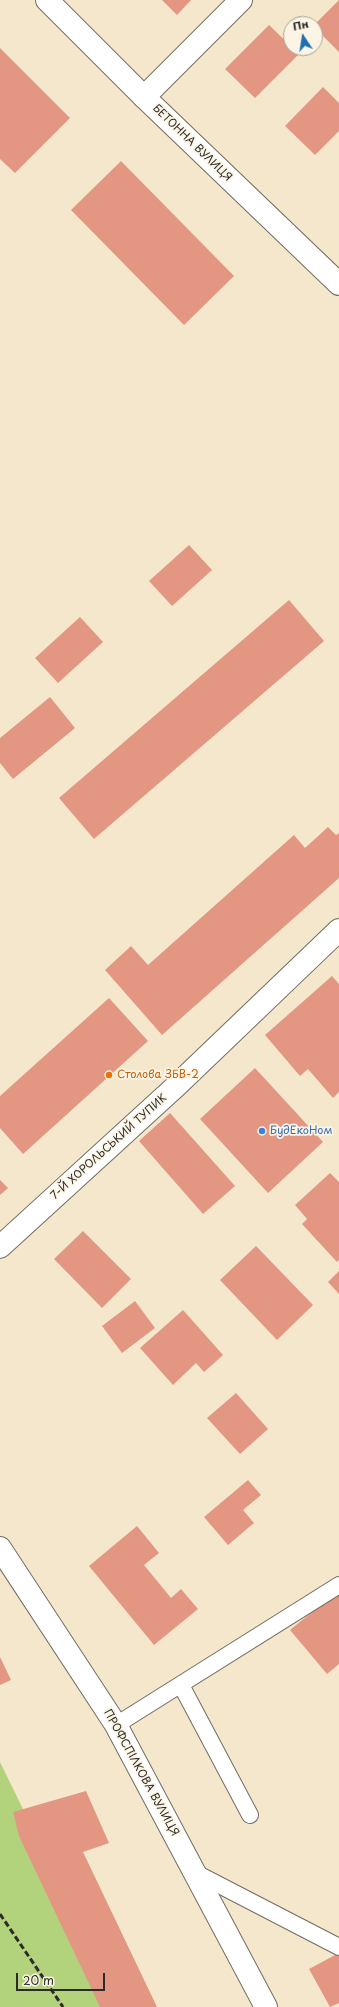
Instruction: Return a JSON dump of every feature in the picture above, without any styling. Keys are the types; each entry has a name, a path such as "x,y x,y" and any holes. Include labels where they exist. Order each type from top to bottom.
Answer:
{"street":[{"name":"БЕТОННА ВУЛИЦЯ","path":"47,0 144,97 339,284"},
{"path":"144,97 241,0"},
{"name":"7-Й ХОРОЛЬСЬКИЙ ТУПИК","path":"0,1247 174,1088 339,930"},
{"name":"ПРОФСПІЛКОВА ВУЛИЦЯ","path":"0,1548 116,1725 266,2007"}],"lane":[{"path":"116,1725 339,1585"},
{"path":"181,1685 250,1815"},
{"path":"196,1873 339,1947"}],"green space":[{"path":"0,1762 23,1809 26,1834 110,2007 0,2007"}],"building":[{"path":"162,0 191,0 177,15"},
{"path":"339,0 339,52 323,36 323,16"},
{"path":"269,25 283,39 283,56 297,56 255,98 225,69"},
{"path":"0,48 70,118 15,173 0,159"},
{"path":"323,87 339,103 339,131 315,155 285,126"},
{"path":"121,161 234,276 184,325 71,210"},
{"path":"189,545 212,570 172,606 149,581"},
{"path":"289,600 324,641 94,839 59,798"},
{"path":"80,617 103,642 58,683 35,658"},
{"path":"50,697 75,728 13,779 0,763 0,738"},
{"path":"328,827 336,835 339,833 339,878 162,1035 105,970 131,946 148,965 294,835 305,848"},
{"path":"332,976 339,984 339,1092 333,1098 308,1069 300,1076 265,1035"},
{"path":"109,998 148,1041 23,1154 0,1128 0,1096"},
{"name":"БудЕкоНом","path":"255,1068 323,1142 268,1193 200,1119"},
{"path":"170,1113 235,1186 203,1214 139,1141"},
{"path":"330,1173 339,1182 339,1260 337,1262 302,1224 307,1219 295,1205"},
{"path":"0,1180 8,1188 0,1195"},
{"path":"83,1231 131,1279 102,1308 54,1259"},
{"path":"256,1246 313,1305 277,1340 220,1280"},
{"path":"339,1271 339,1294 328,1282"},
{"path":"135,1301 155,1328 122,1353 102,1326"},
{"path":"183,1310 223,1355 204,1372 196,1363 173,1385 140,1348"},
{"path":"236,1393 268,1429 240,1454 207,1418"},
{"path":"248,1480 261,1495 243,1510 254,1523 228,1545 204,1517"},
{"path":"137,1526 159,1553 144,1565 171,1598 181,1589 198,1609 154,1645 89,1566"},
{"path":"339,1590 339,1664 327,1674 290,1630"},
{"path":"0,1657 11,1680 0,1685"},
{"path":"86,1791 109,1843 83,1852 157,2007 100,2007 19,1836 13,1812"},
{"path":"339,1953 339,2003 330,2007 309,1969"}],"railway":[{"path":"0,1914 63,2007"}],"place":[{"name":"Столова ЗБВ-2","path":"109,1075"},
{"name":"БудЕкоНом","path":"262,1131"}]}
